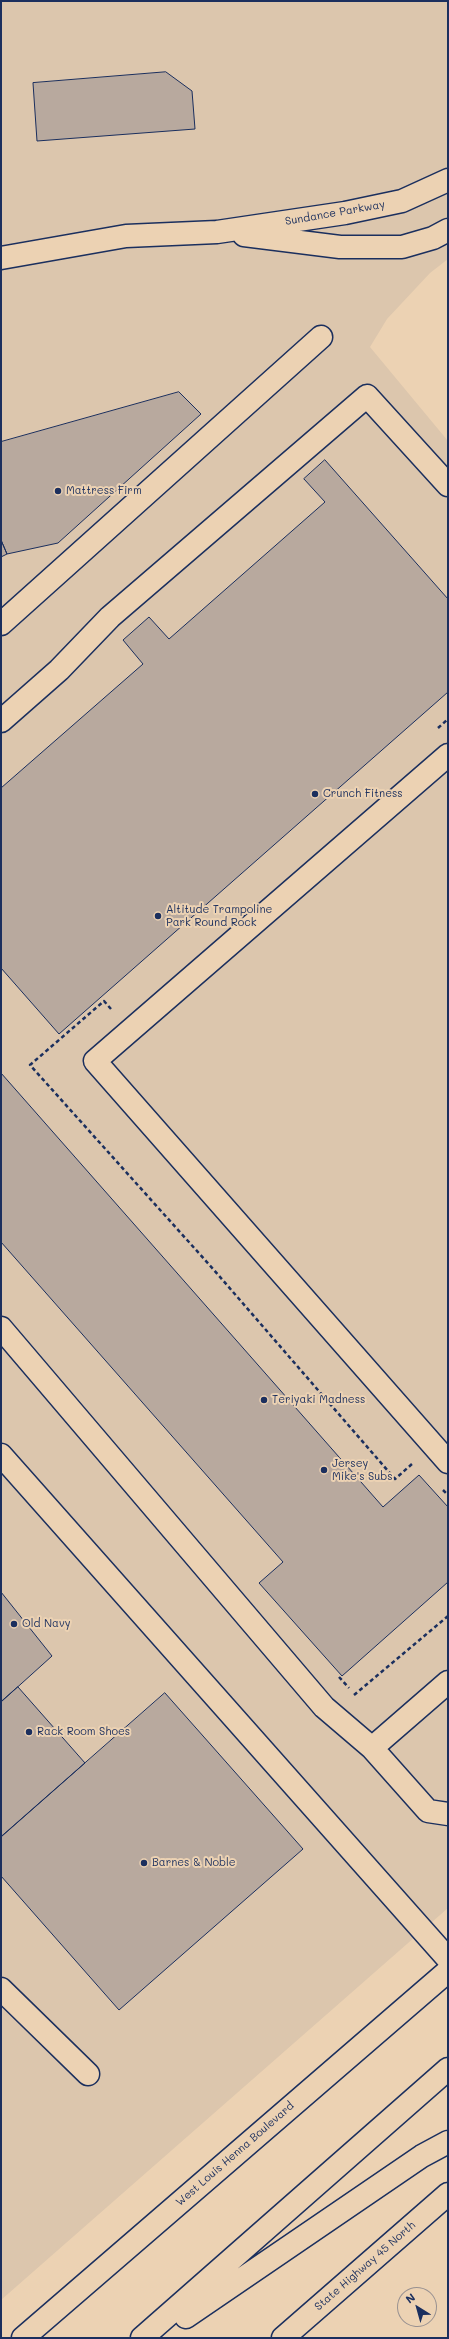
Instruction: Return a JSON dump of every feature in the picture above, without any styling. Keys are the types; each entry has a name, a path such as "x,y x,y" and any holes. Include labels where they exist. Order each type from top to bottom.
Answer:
{"main road":[{"name":"Sundance Parkway","path":"1,258 126,236 217,232 345,212 402,201 448,180"},
{"name":"Sundance Parkway","path":"217,232 340,247 402,247 433,238 448,230"},
{"path":"1,624 321,337"},
{"path":"1,721 59,670 110,617 367,396 448,485"},
{"path":"448,755 95,1061 448,1462"},
{"path":"1,1328 324,1708 372,1748 428,1811 448,1814"},
{"path":"1,1455 448,1959"},
{"path":"372,1748 448,1682"},
{"name":"West Louis Henna Boulevard","path":"23,2338 448,1971"},
{"path":"1,1989 88,2074"},
{"path":"142,2338 448,2069"},
{"path":"160,2338 202,2304 422,2156 448,2142"},
{"name":"State Highway 45 North","path":"283,2338 448,2194"}],"path":[{"path":"437,729 448,719"},
{"path":"113,1011 104,1001 30,1065 214,1270 395,1479 417,1460"},
{"path":"438,1483 448,1495"},
{"path":"334,1672 355,1696 448,1616"}],"shaded area":[{"path":"1,1 448,1 448,259 430,273 387,319 370,347 448,441 448,1908 1,2300"}],"building":[{"path":"166,72 192,91 195,129 37,141 33,83"},
{"name":"Mattress Firm","path":"179,392 201,414 58,543 7,554 1,540 1,442"},
{"path":"325,460 448,599 448,692 59,1034 1,968 1,788 143,664 123,640 149,617 169,639 325,502 304,479"},
{"path":"1,540 7,554 1,557"},
{"path":"1,1073 383,1507 419,1475 448,1507 448,1582 342,1676 259,1583 283,1562 1,1242"},
{"name":"Old Navy","path":"1,1592 52,1656 1,1702"},
{"name":"Rack Room Shoes","path":"18,1687 85,1763 1,1837 1,1702"},
{"name":"Barnes & Noble","path":"165,1693 303,1849 119,2010 1,1876 1,1837"}],"place":[{"name":"Mattress Firm","path":"58,491"},
{"name":"Crunch Fitness","path":"315,794"},
{"name":"Altitude Trampoline Park Round Rock","path":"158,916"},
{"name":"Teriyaki Madness","path":"264,1400"},
{"name":"Jersey Mike's Subs","path":"324,1470"},
{"name":"Old Navy","path":"14,1624"},
{"name":"Rack Room Shoes","path":"29,1732"},
{"name":"Barnes & Noble","path":"144,1863"}]}
